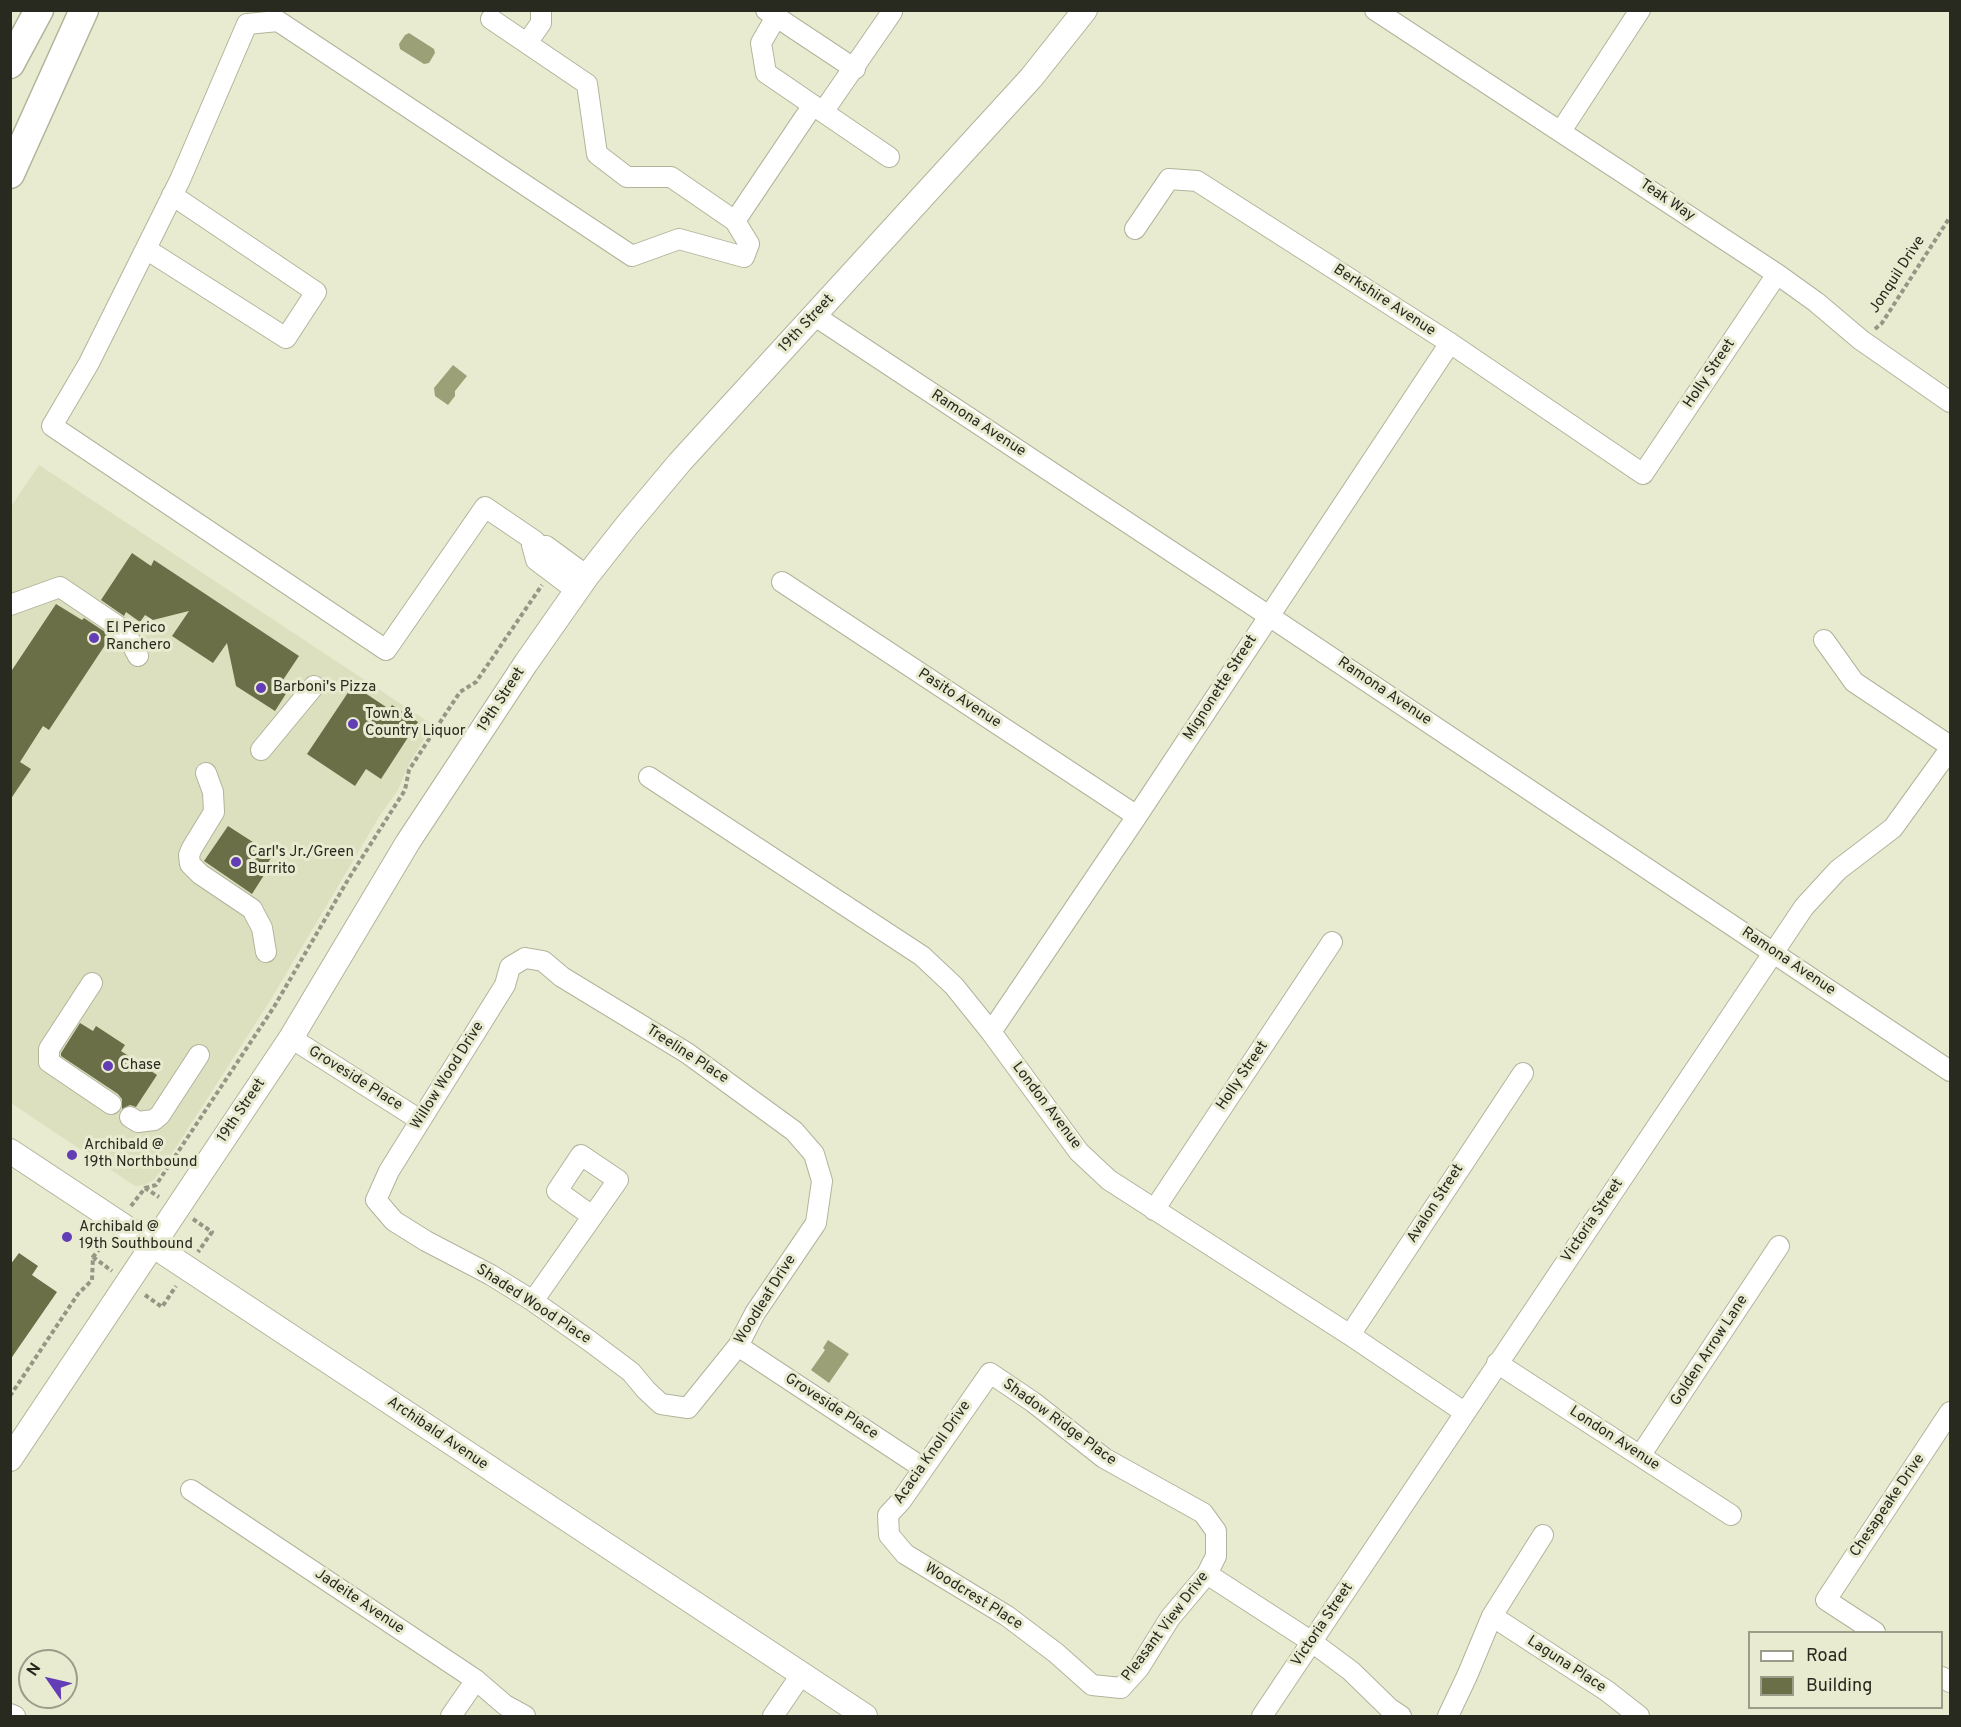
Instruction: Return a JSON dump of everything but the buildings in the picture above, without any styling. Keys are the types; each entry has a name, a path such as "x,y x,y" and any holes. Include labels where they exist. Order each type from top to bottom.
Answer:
{"highway":[{"path":"10,64 39,10"},
{"path":"10,174 84,10"}],"main road":[{"name":"19th Street","path":"10,1460 291,1038 405,847 526,663 582,583 680,462 1031,78 1085,10"},
{"name":"Archibald Avenue","path":"10,1151 865,1716"}],"street":[{"path":"527,43 540,23 541,10"},
{"name":"Teak Way","path":"1375,10 1777,274 1816,302 1860,340 1950,402"},
{"path":"1560,131 1640,10"},
{"path":"735,220 818,109 855,69 892,12"},
{"path":"855,69 771,14 761,43 766,72 889,157"},
{"path":"491,19 588,84 597,154 627,177 672,177 735,220 749,244 742,258 680,240 632,256 278,21 247,24 146,249 89,363 52,426 386,650 485,507 535,541"},
{"name":"Berkshire Avenue","path":"1135,229 1169,179 1197,181 1450,344 1643,474"},
{"path":"146,249 285,338 316,292 172,195"},
{"name":"Holly Street","path":"1643,474 1777,274"},
{"name":"Ramona Avenue","path":"815,316 1950,1071"},
{"name":"Mignonette Street","path":"991,1032 1450,344"},
{"name":"Pasito Avenue","path":"782,582 1137,816"},
{"path":"10,605 60,587 125,631 138,656"},
{"path":"1824,640 1854,681 1950,748"},
{"path":"261,750 314,686"},
{"name":"Victoria Street","path":"1262,1716 1804,907 1838,870 1893,828 1950,748"},
{"path":"206,772 213,792 214,812 192,848 189,855 190,864 200,874 252,909 262,928 266,952"},
{"name":"London Avenue","path":"649,777 922,956 954,986 991,1032 1079,1152 1109,1180 1350,1335 1464,1412"},
{"name":"Holly Street","path":"1154,1210 1332,942"},
{"name":"Willow Wood Drive","path":"376,1200 388,1171 505,985 510,967 525,958"},
{"name":"Treeline Place","path":"525,958 543,961 562,977 687,1053 768,1111 794,1131 814,1154 822,1181"},
{"path":"92,983 49,1049 48,1062 111,1104"},
{"name":"Groveside Place","path":"291,1038 420,1120"},
{"path":"130,1117 138,1122 154,1120 160,1115 199,1055"},
{"name":"Avalon Street","path":"1350,1335 1523,1073"},
{"name":"Woodleaf Drive","path":"688,1408 738,1346 755,1313 816,1223 822,1181"},
{"name":"Shaded Wood Place","path":"376,1200 394,1221 533,1301 631,1372 662,1404 688,1408"},
{"path":"533,1301 592,1216"},
{"name":"Golden Arrow Lane","path":"1640,1456 1779,1246"},
{"name":"Groveside Place","path":"738,1346 923,1468"},
{"name":"London Avenue","path":"1497,1363 1731,1515"},
{"name":"Acacia Knoll Drive","path":"890,1535 888,1515 990,1373"},
{"name":"Shadow Ridge Place","path":"990,1373 1033,1402 1104,1458 1203,1513 1216,1531"},
{"name":"Chesapeake Drive","path":"1873,1631 1826,1600 1950,1412"},
{"name":"Jadeite Avenue","path":"191,1490 476,1680 505,1706 525,1716"},
{"name":"Pleasant View Drive","path":"1121,1688 1139,1668 1170,1618 1207,1574 1216,1556 1216,1531"},
{"name":"Woodcrest Place","path":"890,1535 905,1554 1007,1616 1056,1653 1092,1685 1121,1688"},
{"path":"1448,1716 1492,1616 1543,1536"},
{"path":"1207,1574 1312,1642 1351,1671 1389,1708 1401,1716"},
{"name":"Laguna Place","path":"1492,1616 1607,1691 1639,1716"},
{"path":"773,1716 801,1675"},
{"path":"451,1716 476,1680"},
{"path":"10,1714 15,1716"}],"path":[{"name":"Jonquil Drive","path":"1860,340 1882,323 1950,217"},
{"path":"145,1188 156,1185 274,1007 349,878 405,790 409,770 430,736 460,692 476,682 543,583"},
{"path":"10,1396 78,1294 92,1280 93,1257"}],"shaded area":[{"path":"409,33 434,49 435,53 429,63 424,64 400,49 399,44"},
{"path":"453,365 467,376 455,391 455,396 448,405 435,396 434,388"},
{"path":"39,465 433,725 410,762 398,790 379,817 270,1001 162,1169 154,1180 145,1185 135,1186 11,1103 10,508"},
{"path":"828,1340 849,1354 829,1383 811,1370 825,1350 823,1348"}],"place":[{"name":"El Perico Ranchero","path":"94,638"},
{"name":"Barboni's Pizza","path":"261,688"},
{"name":"Town & Country Liquor","path":"353,724"},
{"name":"Carl's Jr./Green Burrito","path":"236,862"},
{"name":"Chase","path":"108,1066"},
{"name":"Archibald @ 19th Northbound","path":"72,1155"},
{"name":"Archibald @ 19th Southbound","path":"67,1237"}]}
